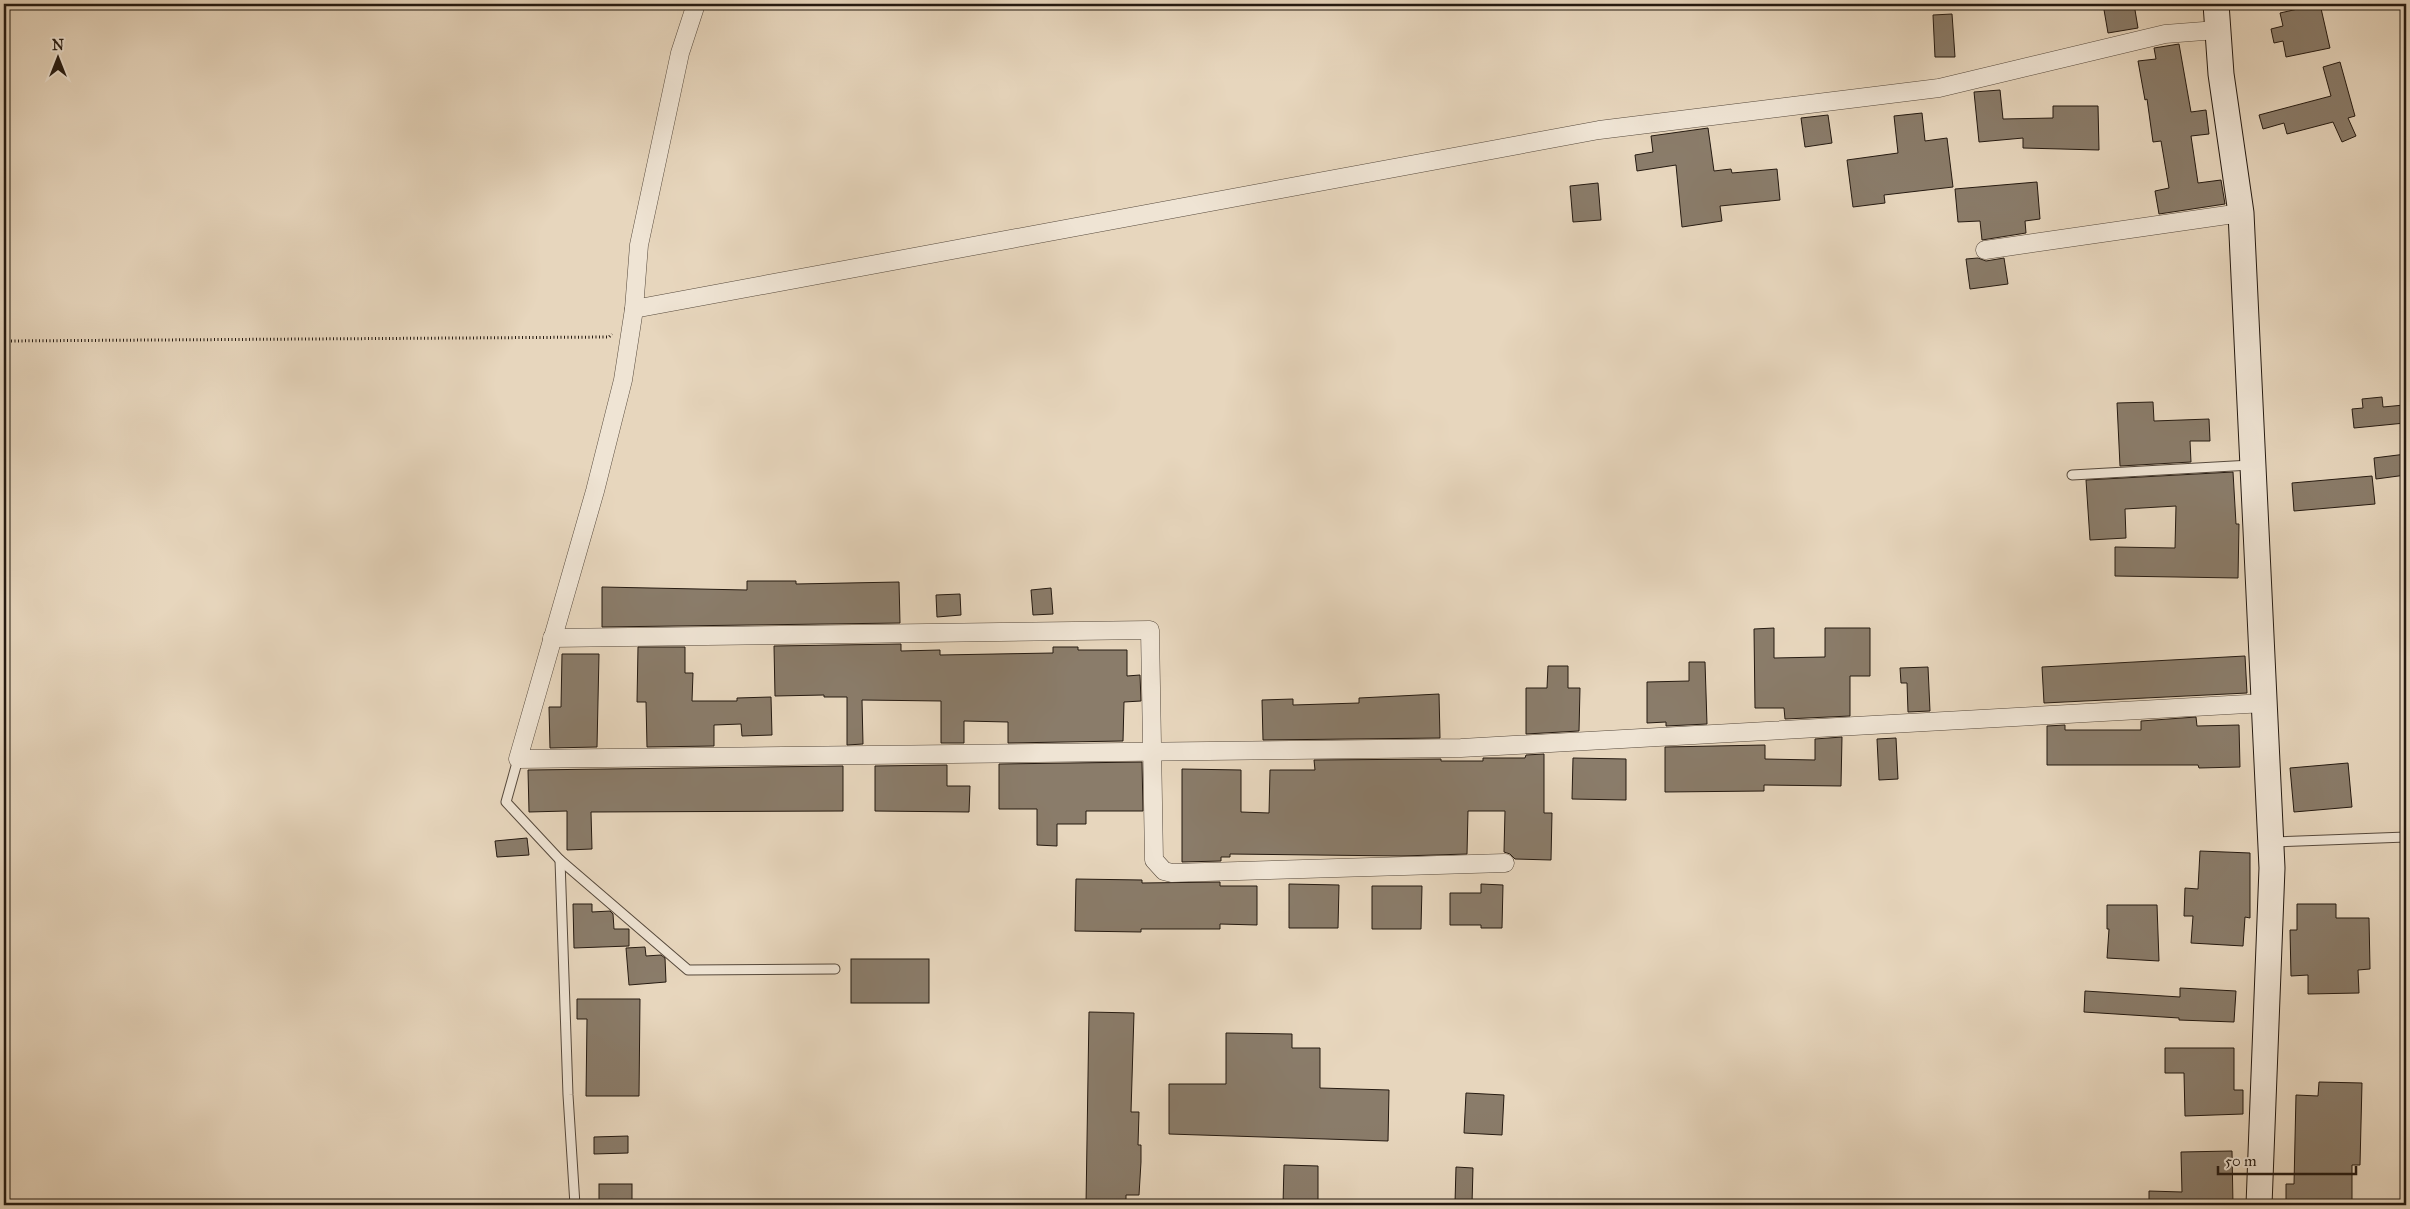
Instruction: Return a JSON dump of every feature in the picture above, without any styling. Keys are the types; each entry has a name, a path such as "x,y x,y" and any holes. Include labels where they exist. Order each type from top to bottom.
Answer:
{"street":[{"path":"696,4 680,54 639,245 634,309 623,380 598,482 518,759 1461,748 2266,703"},
{"path":"2216,4 2216,30 2241,213 2252,465 2266,703 2272,868 2259,1205"},
{"path":"634,309 1599,130 1939,88 2165,34 2216,30"},
{"path":"1985,250 2241,213"},
{"path":"552,638 1150,630 1154,860 1164,871 1172,873 1505,863"}],"lane":[{"path":"2072,475 2252,465"},
{"path":"518,759 506,802 560,860 688,970 835,969"},
{"path":"2270,842 2406,837"},
{"path":"560,860 568,1095 575,1205"}],"path":[{"path":"4,341 168,338 609,337 634,309"}],"building":[{"path":"2103,4 2134,4 2138,28 2108,33"},
{"path":"2320,4 2330,48 2286,57 2283,41 2274,43 2271,29 2283,26 2280,13"},
{"path":"1952,14 1955,57 1935,57 1933,15"},
{"path":"2179,44 2191,112 2206,110 2209,134 2191,136 2198,183 2221,180 2225,204 2159,214 2155,191 2169,188 2161,141 2153,142 2147,99 2145,100 2138,61 2156,59 2154,48"},
{"path":"2340,62 2355,116 2348,118 2356,136 2342,142 2333,122 2287,134 2284,123 2263,129 2259,115 2331,96 2323,67"},
{"path":"2000,90 2003,119 2053,118 2053,106 2098,106 2099,150 2023,148 2023,138 1979,142 1974,92"},
{"path":"1922,113 1925,141 1947,138 1953,187 1884,195 1885,203 1853,207 1847,160 1898,153 1894,116"},
{"path":"1828,115 1832,143 1805,147 1801,118"},
{"path":"1708,128 1714,171 1731,169 1732,173 1777,169 1780,200 1720,206 1722,221 1682,227 1676,165 1637,171 1635,155 1653,152 1651,136"},
{"path":"2037,182 2040,219 2025,221 2026,233 1982,240 1980,221 1958,222 1955,189"},
{"path":"1598,183 1601,220 1573,222 1570,186"},
{"path":"1978,258 1986,261 2004,258 2008,284 1970,289 1966,259"},
{"path":"2382,397 2383,407 2404,405 2405,423 2354,428 2352,409 2363,408 2362,399"},
{"path":"2153,402 2154,421 2209,419 2210,441 2190,441 2191,462 2120,466 2117,403"},
{"path":"2406,454 2406,475 2376,479 2374,458"},
{"path":"2233,472 2236,524 2239,524 2238,578 2115,576 2115,547 2175,548 2176,506 2125,509 2126,538 2090,540 2086,480"},
{"path":"2372,476 2375,504 2294,511 2292,483"},
{"path":"747,581 796,581 796,584 899,582 900,623 602,627 602,587 747,590"},
{"path":"1051,588 1053,614 1033,615 1031,590"},
{"path":"960,594 961,615 937,617 936,595"},
{"path":"1774,628 1774,658 1825,657 1825,628 1870,628 1870,676 1850,676 1850,716 1785,719 1784,708 1755,708 1754,629"},
{"path":"901,644 901,651 940,650 940,655 1053,653 1053,647 1078,647 1078,650 1127,650 1127,676 1140,675 1141,701 1124,702 1123,741 1008,743 1008,722 964,721 964,743 941,743 941,701 862,700 863,744 847,745 847,697 824,697 824,695 775,696 774,646"},
{"path":"638,647 685,647 685,673 693,673 692,701 737,701 737,698 771,697 772,735 742,736 741,724 714,725 714,746 647,747 646,702 637,702"},
{"path":"562,654 599,654 597,747 550,748 549,707 561,707"},
{"path":"2245,656 2247,693 2044,703 2042,667"},
{"path":"1689,662 1705,662 1707,724 1666,726 1666,722 1647,723 1647,682 1689,681"},
{"path":"1548,666 1568,666 1568,688 1580,688 1579,731 1526,734 1526,688 1547,688"},
{"path":"1928,667 1930,711 1908,712 1907,683 1901,683 1900,668"},
{"path":"1439,694 1440,738 1263,740 1262,700 1293,699 1293,705 1359,703 1359,698"},
{"path":"2196,717 2197,726 2239,725 2240,767 2199,768 2198,765 2047,765 2047,726 2065,725 2065,730 2141,730 2141,721"},
{"path":"1842,737 1841,786 1764,785 1764,791 1665,792 1665,747 1765,745 1765,759 1815,760 1815,739"},
{"path":"1896,738 1898,779 1879,780 1877,739"},
{"path":"1544,754 1544,813 1552,813 1551,860 1515,859 1510,854 1504,852 1505,811 1468,811 1467,854 1401,856 1230,854 1230,857 1221,857 1221,861 1182,862 1182,769 1241,770 1241,812 1269,813 1270,770 1315,770 1314,760 1441,759 1441,761 1483,761 1483,758 1525,758 1526,755"},
{"path":"1573,758 1626,759 1626,800 1572,799"},
{"path":"1142,762 1143,811 1086,811 1086,824 1057,824 1057,846 1037,845 1037,809 999,809 999,764"},
{"path":"2348,763 2352,807 2294,812 2290,768"},
{"path":"947,765 947,786 970,786 969,812 875,811 875,766"},
{"path":"843,766 843,811 591,812 592,849 567,850 567,811 529,812 528,770"},
{"path":"527,838 529,855 497,857 495,841"},
{"path":"2200,851 2250,853 2250,918 2245,917 2243,946 2191,943 2193,916 2184,916 2185,888 2198,889"},
{"path":"1076,879 1142,880 1142,883 1220,882 1220,886 1257,886 1257,925 1220,924 1220,929 1141,929 1141,932 1075,931"},
{"path":"1289,884 1339,885 1338,928 1289,928"},
{"path":"1481,884 1503,885 1502,928 1481,928 1481,925 1450,925 1450,893 1481,893"},
{"path":"1372,886 1422,886 1421,929 1372,929"},
{"path":"573,904 592,904 592,912 610,911 613,914 614,929 629,929 629,946 574,948"},
{"path":"2297,904 2336,904 2336,918 2369,918 2370,969 2358,970 2359,993 2308,994 2308,975 2291,976 2290,930 2297,930"},
{"path":"2107,905 2157,905 2159,961 2107,958 2109,929 2107,929"},
{"path":"645,947 646,956 661,955 665,958 666,982 629,985 626,948"},
{"path":"851,959 929,959 929,1003 851,1003"},
{"path":"2180,988 2236,991 2234,1022 2179,1020 2179,1018 2084,1012 2085,991 2180,997"},
{"path":"577,999 640,999 639,1096 586,1096 587,1019 577,1019"},
{"path":"1089,1012 1134,1013 1131,1112 1139,1112 1138,1145 1141,1145 1141,1162 1139,1195 1126,1195 1126,1205 1086,1205"},
{"path":"1226,1033 1292,1034 1292,1048 1320,1048 1320,1088 1389,1090 1388,1141 1169,1134 1169,1084 1226,1084"},
{"path":"2165,1048 2234,1048 2234,1090 2243,1090 2243,1114 2185,1116 2184,1073 2165,1073"},
{"path":"2319,1082 2362,1083 2360,1165 2352,1165 2352,1201 2306,1200 2306,1205 2286,1205 2286,1184 2294,1184 2296,1095 2318,1096"},
{"path":"1466,1093 1504,1095 1502,1135 1464,1133"},
{"path":"628,1136 628,1153 594,1154 594,1137"},
{"path":"2232,1151 2233,1205 2149,1205 2149,1191 2182,1192 2181,1152"},
{"path":"1284,1165 1318,1166 1318,1205 1283,1205"},
{"path":"1456,1167 1473,1168 1472,1204 1455,1203"},
{"path":"599,1184 632,1184 632,1205 599,1205"}]}
